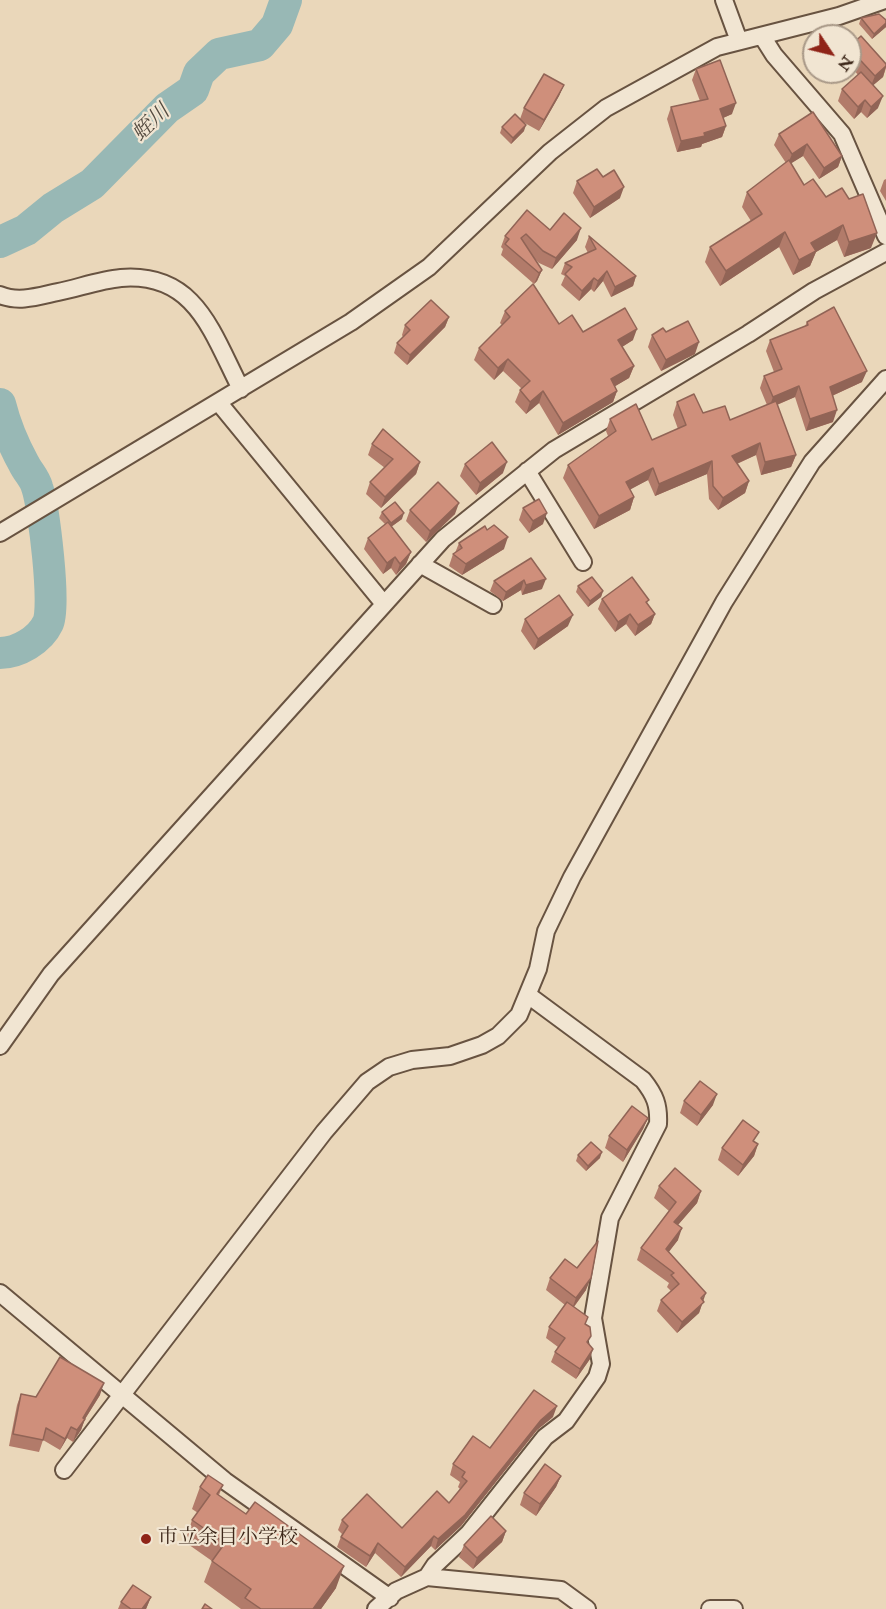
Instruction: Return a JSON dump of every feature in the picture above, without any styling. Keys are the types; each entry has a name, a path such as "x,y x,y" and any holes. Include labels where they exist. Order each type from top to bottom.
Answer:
{"street":[{"path":"724,0 739,41"},
{"path":"0,533 351,322 429,267 550,152 606,108 717,47 839,16 885,0"},
{"path":"762,36 774,55 842,134 886,236"},
{"path":"0,1046 51,974 443,539 554,450 748,334 814,291 886,252"},
{"path":"0,295 14,300 118,279 142,278 162,281 184,292 196,308 212,332 240,389"},
{"path":"64,1470 324,1132 367,1082 389,1067 412,1060 450,1056 482,1045 512,1024 528,996 538,969 546,931 572,877 724,602 812,462 886,379"},
{"path":"219,402 384,604"},
{"path":"527,471 583,562"},
{"path":"420,564 493,605"},
{"path":"427,1577 435,1565 469,1533 545,1437 566,1421 597,1377 601,1364 593,1318 610,1218 658,1124 659,1108 653,1092 643,1080 528,996"},
{"path":"0,1293 225,1481 390,1598"},
{"path":"376,1609 396,1591 427,1577 561,1590 587,1609"},
{"path":"710,1609 734,1609"}],"building":[{"path":"879,14 886,20 886,23 874,34 861,18"},
{"path":"862,37 886,64 875,76 862,62"},
{"path":"720,60 736,103 720,109 726,126 704,133 705,136 681,141 671,107 708,99 696,69"},
{"path":"862,73 883,96 871,107 865,100 858,107 842,89 848,84 862,84"},
{"path":"544,74 564,85 544,120 524,108"},
{"path":"813,112 842,156 824,168 807,144 792,154 779,134"},
{"path":"515,114 526,125 513,138 502,127"},
{"path":"789,160 804,185 813,179 826,197 842,188 849,199 863,194 877,233 849,242 843,225 811,243 816,251 799,260 785,232 726,271 710,247 762,214 747,192"},
{"path":"597,169 603,177 614,170 624,187 594,207 577,181"},
{"path":"527,210 550,230 564,213 581,228 556,258 543,251 526,234 521,238 542,270 539,273 505,244 509,239 505,236"},
{"path":"589,236 636,276 615,287 607,271 598,281 594,278 582,291 565,274 572,267 565,263 596,249"},
{"path":"533,284 559,324 572,315 583,332 625,308 637,329 618,340 634,366 611,379 617,391 563,423 543,391 530,402 520,390 530,381 508,359 498,368 479,348 510,317 505,311"},
{"path":"431,300 449,317 410,355 397,343 410,330 405,325"},
{"path":"834,307 867,371 830,387 837,410 810,419 799,386 773,397 764,376 782,369 770,340 808,325 807,322"},
{"path":"688,321 699,342 666,360 652,335 663,328 666,332"},
{"path":"694,394 703,413 725,406 730,420 776,401 796,455 765,462 760,443 732,456 749,481 723,498 713,486 712,461 659,484 653,468 626,482 634,497 599,516 568,465 616,431 610,419 636,404 652,440 686,425 677,402"},
{"path":"383,429 420,462 385,497 370,482 393,459 372,444"},
{"path":"492,442 507,462 480,483 465,464"},
{"path":"438,482 459,503 430,531 410,510"},
{"path":"539,499 547,513 533,521 523,508"},
{"path":"395,502 404,513 391,523 382,512"},
{"path":"388,522 411,552 400,564 395,557 387,563 368,538"},
{"path":"494,525 508,537 466,564 453,554 462,548 459,543 485,526 487,530"},
{"path":"531,558 546,579 526,585 524,580 506,592 494,581"},
{"path":"592,577 603,591 590,601 578,586"},
{"path":"632,577 649,600 646,602 655,614 638,625 630,614 618,622 602,599"},
{"path":"559,595 573,615 538,639 525,619"},
{"path":"700,1081 717,1094 701,1115 684,1101"},
{"path":"632,1106 648,1118 627,1150 609,1136"},
{"path":"743,1120 759,1132 753,1141 758,1144 743,1165 722,1148"},
{"path":"591,1142 602,1152 588,1166 578,1155"},
{"path":"675,1168 701,1191 674,1222 682,1228 666,1249 706,1293 701,1298 704,1302 682,1322 661,1300 679,1284 671,1275 674,1273 641,1248 676,1202 659,1186"},
{"path":"598,1241 591,1278 576,1298 550,1278 565,1259 577,1268"},
{"path":"567,1302 588,1317 585,1324 590,1327 591,1336 587,1342 593,1349 580,1369 555,1352 565,1338 549,1327"},
{"path":"60,1357 104,1383 83,1418 85,1419 77,1430 71,1427 65,1439 46,1428 43,1440 13,1434 21,1394 36,1397"},
{"path":"534,1390 557,1406 541,1420 465,1515 438,1539 434,1536 405,1567 378,1543 370,1556 341,1537 348,1526 342,1520 367,1494 402,1528 437,1491 449,1503 467,1481 462,1477 465,1472 453,1464 473,1436 490,1448"},
{"path":"545,1464 561,1476 540,1504 524,1493"},
{"path":"208,1475 223,1485 217,1494 246,1514 255,1502 344,1566 313,1609 261,1609 245,1598 251,1589 212,1561 225,1543 192,1520 210,1495 200,1487"},
{"path":"491,1516 506,1531 477,1558 464,1545"},
{"path":"133,1585 151,1597 142,1609 131,1609 121,1602"},
{"path":"205,1604 212,1609 202,1609"}],"waterway":[{"name":"蛭川","path":"0,242 26,230 53,208 92,184 167,108 193,90 199,73 219,54 260,45 277,25 286,0"},
{"name":"蛭川","path":"0,404 13,442 35,481 40,498 46,535 51,598 48,623 40,635 21,648 0,653"}],"place":[{"name":"市立余目小学校","path":"146,1539"}]}
